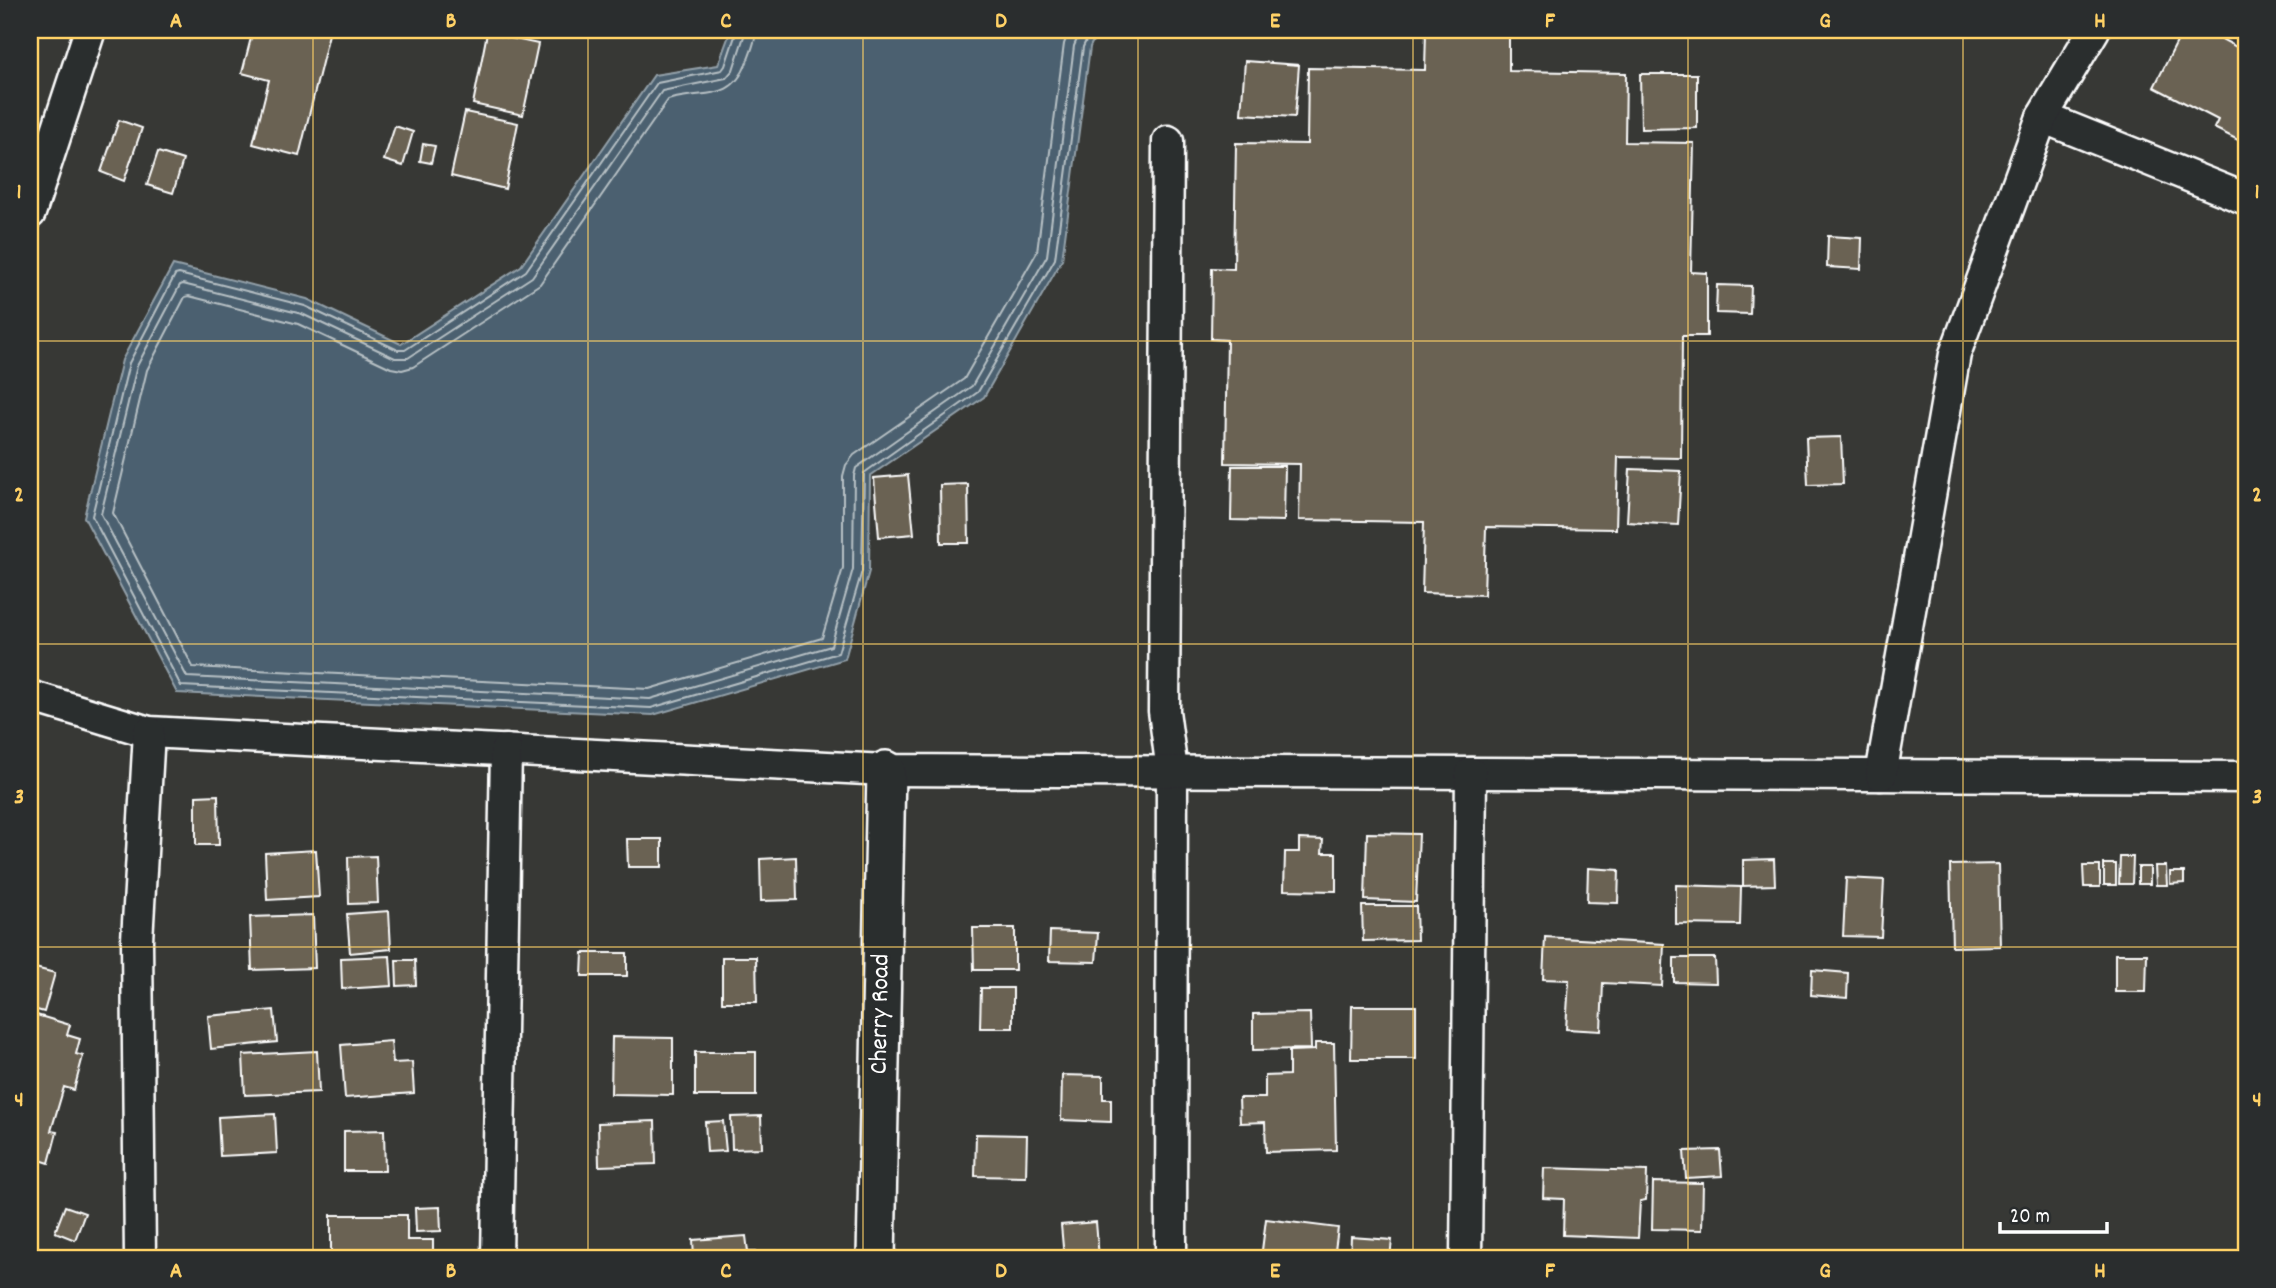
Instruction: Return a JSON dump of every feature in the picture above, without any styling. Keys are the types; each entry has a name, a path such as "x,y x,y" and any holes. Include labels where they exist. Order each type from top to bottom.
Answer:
{"street":[{"path":"30,213 90,30"},
{"path":"1881,775 1955,354 2042,117 2094,30"},
{"path":"2042,117 2246,199"},
{"path":"1168,141 1164,712 1172,771 1171,1258"},
{"path":"30,696 149,732 886,770 2246,777"},
{"path":"140,1258 136,940 149,732"},
{"path":"498,1258 506,750"},
{"name":"Cherry Road","path":"876,1258 886,770"},
{"path":"1466,1258 1471,773"}],"water":[{"path":"731,30 1098,30 1090,47 1062,260 984,397 870,476 869,571 845,659 653,715 177,693 84,517 122,360 173,265 307,299 401,344 521,266 654,75 718,65"}],"building":[{"path":"253,30 330,30 299,156 253,144 269,80 242,73"},
{"path":"378,30 403,30 401,35"},
{"path":"1426,30 1509,30 1509,71 1626,73 1625,142 1694,143 1691,272 1707,273 1707,336 1682,336 1681,458 1618,457 1616,529 1486,527 1484,595 1422,593 1424,522 1299,520 1300,464 1225,463 1227,340 1211,339 1212,268 1234,269 1236,143 1307,144 1308,68 1425,70"},
{"path":"2183,30 2205,30 2246,52 2244,143 2214,128 2218,120 2154,87"},
{"path":"487,33 538,44 523,115 473,104"},
{"path":"1245,61 1299,65 1295,117 1241,114"},
{"path":"1640,74 1697,74 1697,128 1641,129"},
{"path":"465,112 518,123 505,189 451,176"},
{"path":"119,120 142,128 124,181 101,172"},
{"path":"395,126 413,132 403,166 384,160"},
{"path":"423,144 435,146 431,163 420,161"},
{"path":"158,152 183,160 173,193 147,185"},
{"path":"1828,236 1862,238 1861,269 1827,267"},
{"path":"1717,285 1751,286 1750,314 1716,313"},
{"path":"1841,437 1843,484 1808,485 1806,438"},
{"path":"1232,466 1285,466 1284,521 1231,520"},
{"path":"1630,469 1681,471 1678,525 1627,522"},
{"path":"908,475 914,534 879,537 874,478"},
{"path":"968,484 969,543 941,543 940,485"},
{"path":"218,795 219,845 196,845 196,796"},
{"path":"1367,833 1419,834 1416,902 1365,900"},
{"path":"627,839 662,839 662,867 628,867"},
{"path":"1299,839 1323,840 1322,853 1336,853 1336,891 1284,890 1285,852 1299,852"},
{"path":"316,850 319,897 267,900 265,853"},
{"path":"376,856 378,903 349,904 348,857"},
{"path":"796,857 797,900 761,901 760,859"},
{"path":"2120,857 2133,857 2132,884 2119,884"},
{"path":"1774,859 1775,885 1743,886 1743,860"},
{"path":"1998,864 2000,946 1952,947 1950,865"},
{"path":"2104,864 2116,864 2116,885 2104,885"},
{"path":"2083,866 2100,866 2100,887 2084,887"},
{"path":"2155,866 2166,866 2167,885 2156,885"},
{"path":"2138,867 2150,867 2150,884 2138,884"},
{"path":"1588,868 1619,870 1618,903 1587,902"},
{"path":"2170,872 2184,872 2184,883 2170,884"},
{"path":"1846,878 1884,880 1881,937 1843,936"},
{"path":"1676,885 1741,887 1740,925 1676,924"},
{"path":"1362,906 1416,906 1417,940 1363,941"},
{"path":"389,911 391,949 350,953 347,914"},
{"path":"313,915 315,968 252,970 250,917"},
{"path":"973,928 1015,928 1015,970 974,970"},
{"path":"1050,931 1098,933 1096,962 1049,961"},
{"path":"1545,937 1664,944 1662,986 1603,983 1601,1031 1566,1029 1569,980 1543,979"},
{"path":"583,953 627,953 627,976 582,976"},
{"path":"2115,954 2147,954 2146,992 2115,992"},
{"path":"390,956 392,986 342,989 341,958"},
{"path":"722,957 756,957 757,1002 722,1002"},
{"path":"1674,958 1715,958 1716,983 1674,982"},
{"path":"396,960 415,960 416,985 397,986"},
{"path":"31,967 55,973 44,1012 30,1008"},
{"path":"1812,970 1848,973 1847,998 1811,995"},
{"path":"981,988 1013,988 1013,1028 980,1028"},
{"path":"1352,1006 1416,1006 1416,1059 1351,1059"},
{"path":"274,1010 277,1042 211,1049 208,1016"},
{"path":"30,1013 70,1025 67,1035 80,1039 76,1054 83,1056 74,1090 64,1087 51,1131 57,1132 49,1163 37,1159 31,1177"},
{"path":"1310,1013 1311,1049 1253,1050 1253,1014"},
{"path":"612,1037 673,1038 673,1095 611,1094"},
{"path":"391,1041 393,1063 412,1062 414,1093 345,1098 341,1045"},
{"path":"1315,1043 1334,1043 1336,1150 1266,1152 1265,1122 1240,1123 1239,1098 1265,1098 1265,1076 1289,1075 1289,1051 1315,1050"},
{"path":"317,1051 319,1092 245,1095 243,1055"},
{"path":"695,1052 756,1052 756,1096 695,1096"},
{"path":"1062,1075 1103,1076 1103,1099 1111,1099 1111,1122 1061,1120"},
{"path":"275,1114 277,1153 220,1156 218,1117"},
{"path":"761,1116 762,1148 732,1149 731,1117"},
{"path":"655,1121 656,1164 599,1166 598,1123"},
{"path":"723,1121 726,1151 707,1152 705,1122"},
{"path":"384,1130 385,1171 344,1171 344,1131"},
{"path":"976,1134 1027,1135 1026,1177 975,1176"},
{"path":"1720,1150 1722,1176 1686,1178 1684,1151"},
{"path":"1544,1168 1647,1171 1646,1200 1640,1201 1638,1238 1563,1235 1564,1199 1543,1198"},
{"path":"1653,1182 1703,1183 1702,1230 1652,1229"},
{"path":"65,1206 85,1213 75,1240 55,1232"},
{"path":"440,1207 441,1231 416,1232 415,1208"},
{"path":"331,1215 407,1215 407,1240 433,1240 433,1258 331,1258"},
{"path":"1266,1219 1338,1228 1334,1258 1261,1258"},
{"path":"1096,1222 1099,1258 1064,1258 1061,1225"},
{"path":"746,1236 748,1252 758,1252 759,1258 694,1258 693,1240"},
{"path":"1351,1237 1392,1240 1390,1258 1350,1258"},
{"path":"633,1254 668,1254 668,1258 633,1258"}]}
